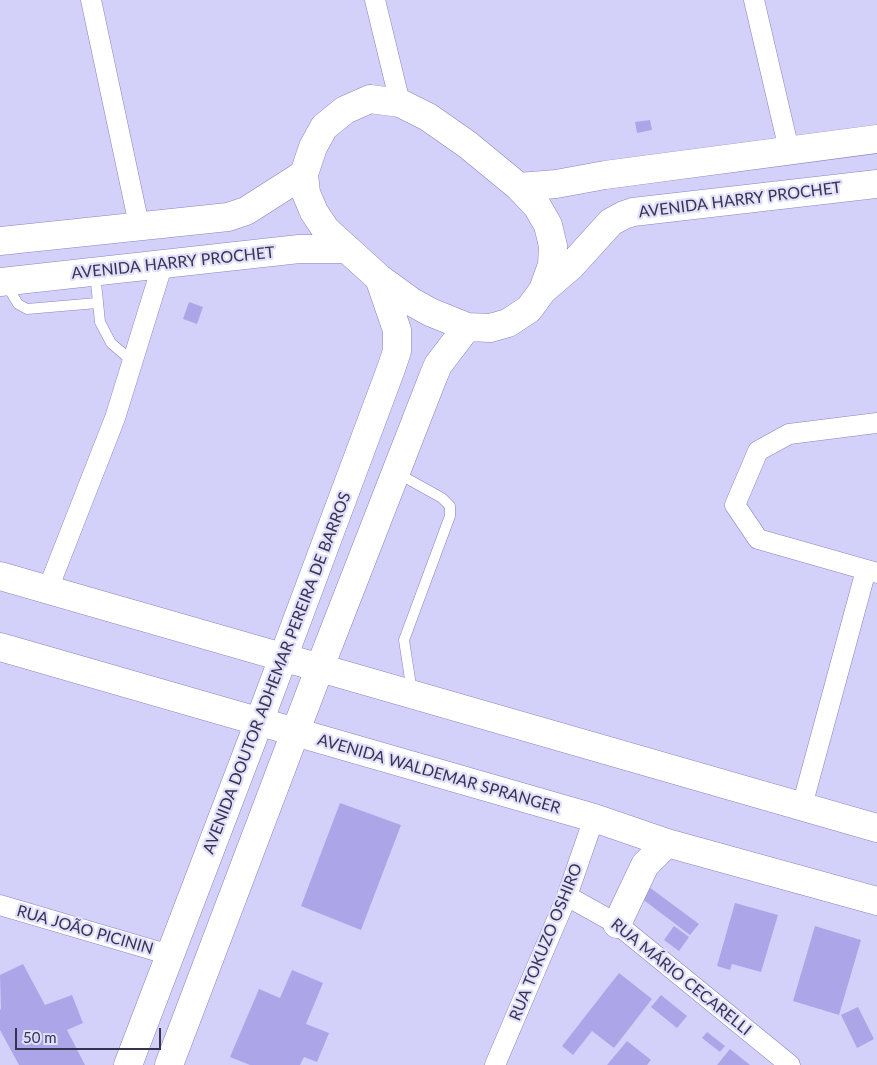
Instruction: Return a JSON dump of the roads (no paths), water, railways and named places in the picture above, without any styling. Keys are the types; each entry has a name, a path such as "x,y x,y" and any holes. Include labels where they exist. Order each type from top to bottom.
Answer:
{"street":[{"path":"91,0 139,225"},
{"path":"375,0 400,103"},
{"path":"754,0 789,150"},
{"path":"370,99 400,103 428,117 468,145 519,186 537,206 548,225 553,246 552,265 543,290 528,309 508,323 490,328 467,327 430,312 412,302 379,278 346,249 326,230 314,212 306,193 304,174 312,147 324,127 345,110 370,99"},
{"path":"519,186 556,184 605,175 877,139"},
{"path":"0,241 228,217 246,211 304,174"},
{"name":"AVENIDA HARRY PROCHET","path":"543,290 571,266 611,222 628,213 877,184"},
{"name":"AVENIDA HARRY PROCHET","path":"2,282 300,249 346,249"},
{"path":"48,589 115,418 164,263"},
{"name":"AVENIDA DOUTOR ADHEMAR PEREIRA DE BARROS","path":"128,1065 385,388 397,350 397,330 379,278"},
{"path":"169,1065 320,667 438,365 467,327"},
{"path":"802,806 871,571 758,539 735,505 758,451 789,434 877,423"},
{"path":"0,576 413,693 877,828"},
{"name":"AVENIDA WALDEMAR SPRANGER","path":"0,647 594,818 667,843 877,901"},
{"name":"RUA TOKUZO OSHIRO","path":"495,1065 567,896 594,818"},
{"path":"617,924 645,864 667,843"},
{"name":"RUA MÁRIO CECARELLI","path":"567,896 617,924 790,1065"},
{"name":"RUA JOÃO PICININ","path":"0,905 170,955"}],"lane":[{"path":"94,271 100,322 111,343 133,362"},
{"path":"2,282 18,304 27,309 97,303"},
{"path":"396,472 436,494 450,506 450,516 404,640 413,693"}]}
